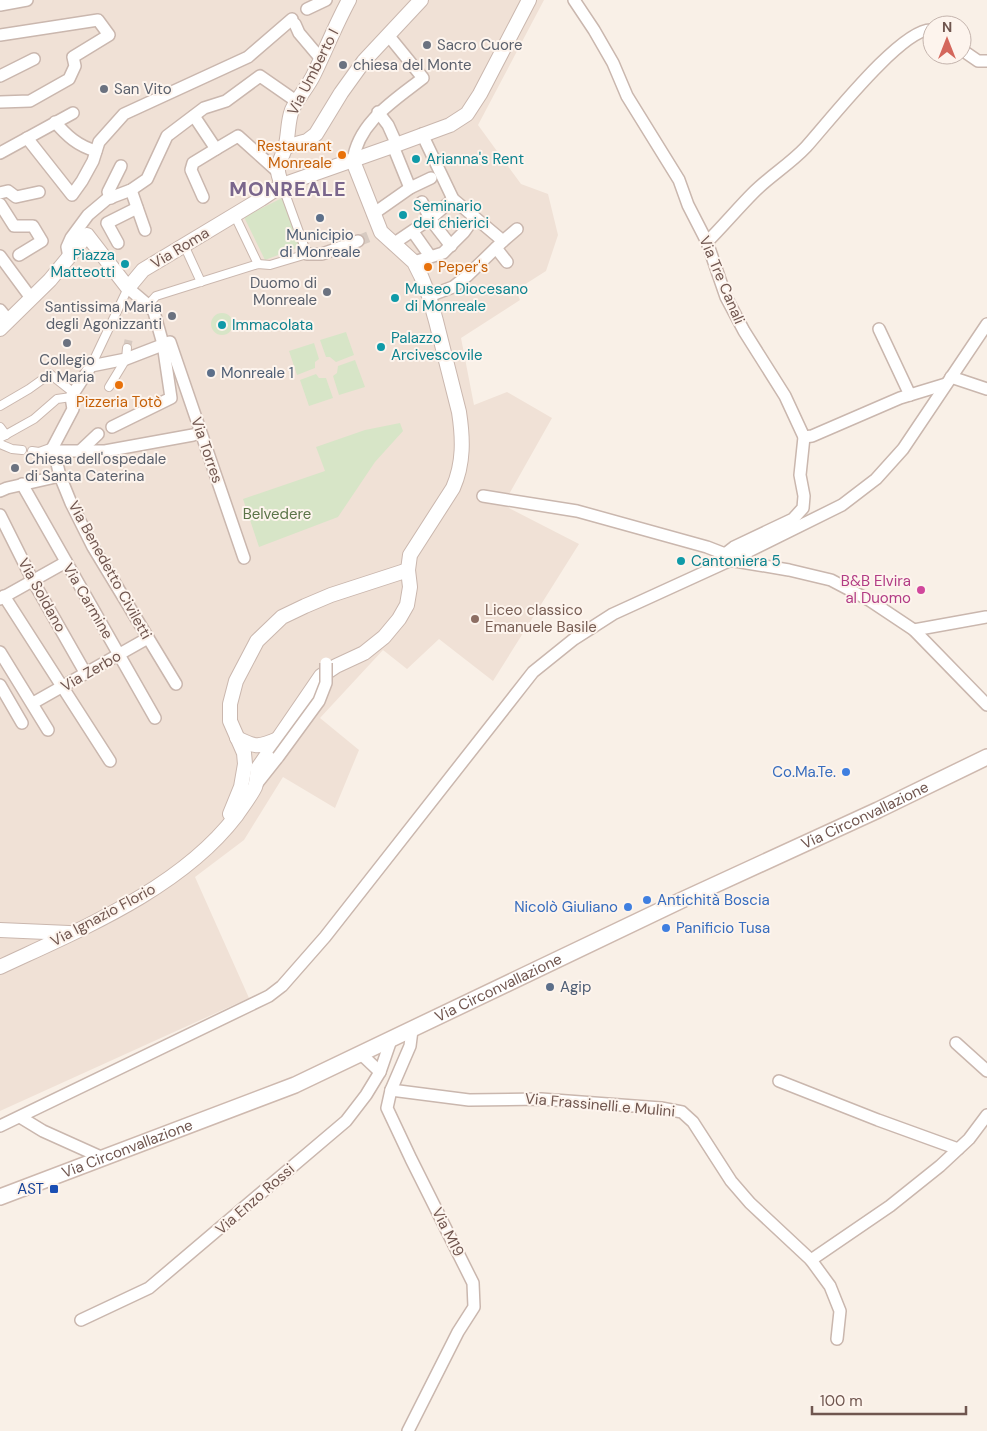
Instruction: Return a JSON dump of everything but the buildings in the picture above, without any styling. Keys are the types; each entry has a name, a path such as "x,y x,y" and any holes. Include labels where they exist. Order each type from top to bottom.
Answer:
{"main road":[{"name":"Via Circonvallazione","path":"0,1196 295,1085 987,757"}],"street":[{"path":"0,5 27,0"},
{"path":"307,9 327,0 347,3"},
{"path":"286,147 307,141 316,134 341,93 364,61 421,0"},
{"name":"Via Roma","path":"90,366 128,288 143,270 235,216 282,185 450,125 467,114 480,94 529,0"},
{"name":"Via Tre Canali","path":"574,0 613,63 627,96 679,180 688,205 707,242 726,297 744,331 785,396 804,437"},
{"name":"Via Umberto I","path":"277,171 286,147 288,121 296,101 313,77 347,3"},
{"path":"0,35 98,20 109,35 73,57 75,66 69,78 30,100 0,102"},
{"path":"27,138 72,195 82,181 99,142 124,114 248,57 294,21 299,33 321,59"},
{"path":"707,242 754,192 804,149 879,64 905,42 922,32"},
{"path":"388,35 423,78 378,112 355,147 353,161 373,214 377,233 414,262 429,296 462,430 460,470 455,482 410,555 408,570"},
{"path":"972,57 978,61 987,61"},
{"path":"0,76 34,60"},
{"path":"69,257 68,247 71,238 88,215 111,198 131,190 147,179 167,136 204,108 226,101 260,76 296,101"},
{"path":"378,112 388,125 410,188"},
{"path":"0,153 73,113"},
{"path":"194,116 216,149"},
{"path":"56,122 68,137 84,147 96,151"},
{"path":"422,134 436,176 453,199 500,245 507,262"},
{"path":"203,197 191,170 193,163 238,136 277,171 307,254"},
{"path":"111,198 108,192 121,166"},
{"path":"373,214 410,188 436,176"},
{"path":"131,190 145,230"},
{"path":"0,193 8,191 16,197 39,192"},
{"path":"393,244 413,232 453,199"},
{"path":"422,202 430,219 451,246"},
{"path":"0,204 14,226 32,226 42,241 19,255"},
{"path":"118,243 107,223 137,208"},
{"path":"235,216 258,264"},
{"path":"414,262 443,252 451,246 474,218"},
{"path":"429,296 453,287 517,229"},
{"path":"413,232 430,256"},
{"path":"3,320 50,280 87,235 128,288 154,312 167,343 171,398 112,427"},
{"path":"148,305 156,296 258,264 270,265 307,254 322,254 358,241"},
{"path":"184,245 201,282"},
{"path":"0,256 31,298"},
{"path":"0,1126 269,996 282,986 325,937 533,672 574,639 612,614 727,557 842,505 876,479 903,449 987,324"},
{"path":"879,330 910,395"},
{"path":"54,449 73,409 72,395 90,366 126,353 167,343"},
{"name":"Via Torres","path":"167,343 244,558"},
{"path":"109,387 126,353"},
{"path":"0,406 30,389 50,374 72,395"},
{"path":"727,557 734,547 794,520 803,508 804,496 800,475 804,437 812,436 949,380 987,389"},
{"path":"0,427 3,436 34,419 57,399 72,395"},
{"path":"80,451 98,434"},
{"path":"32,451 39,452 54,449 105,451 193,434"},
{"path":"0,444 12,449 22,450"},
{"name":"Via Benedetto Civiletti","path":"54,449 60,476 93,547 176,684"},
{"path":"0,491 60,476"},
{"name":"Via Carmine","path":"22,484 155,718"},
{"path":"483,496 577,511 707,547 727,557 831,580 869,600 914,630 987,705"},
{"name":"Via Soldano","path":"0,515 33,581 86,674"},
{"path":"66,562 2,597 110,761"},
{"name":"Via Ignazio Florio","path":"0,967 105,917 151,891 207,849 223,832 255,786 258,768 321,676 336,666 364,653 384,637 399,619 408,605 410,587 408,570 331,595 305,606 282,617 257,641 236,681 230,704 230,721 244,753 245,764 241,787 223,832"},
{"path":"914,630 986,617"},
{"name":"Via Zerbo","path":"33,704 148,638"},
{"path":"0,652 48,730"},
{"path":"255,786 319,701 326,683 326,662"},
{"path":"0,686 22,723"},
{"path":"238,738 253,746 264,745 278,739"},
{"path":"7,930 72,933"},
{"path":"7,930 21,936 31,953"},
{"name":"Via M19","path":"408,1431 458,1332 474,1307 473,1283 387,1108 390,1090 410,1046 412,1030"},
{"name":"Via Enzo Rossi","path":"81,1320 149,1288 346,1121 366,1095 380,1072 390,1040"},
{"path":"956,1042 987,1071"},
{"path":"361,1054 380,1072"},
{"path":"780,1081 958,1149"},
{"name":"Via Frassinelli e Mulini","path":"390,1090 469,1100 541,1098 661,1108 682,1112 693,1122 731,1180 750,1203 811,1260 830,1286 840,1311 837,1339"},
{"path":"811,1260 890,1206 940,1166 969,1139 987,1115"},
{"path":"20,1117 43,1131 103,1158"}],"shaded area":[{"path":"0,0 544,0 478,125 521,184 548,194 558,235 546,271 516,290 520,300 461,338 474,405 507,392 552,418 503,505 579,544 493,681 439,639 407,669 383,650 320,718 359,750 335,808 283,777 244,840 195,877 249,998 0,1111"}],"green space":[{"path":"284,197 302,246 265,260 244,217"},
{"path":"222,313 230,316 233,324 230,332 222,335 214,332 211,324 214,316"},
{"path":"346,332 354,355 336,362 330,357 326,357 320,340"},
{"path":"314,343 319,359 315,362 315,368 297,375 289,351"},
{"path":"355,360 365,387 339,395 333,376 337,373 338,366"},
{"path":"316,374 319,378 326,378 333,398 309,406 300,380"},
{"name":"Belvedere","path":"400,423 403,431 375,462 338,517 259,547 243,499 325,471 316,447 365,430"}],"tunnel":[{"path":"358,241 373,235"},
{"path":"127,348 129,338"}],"place":[{"name":"Sacro Cuore","path":"427,45"},
{"name":"chiesa del Monte","path":"343,65"},
{"name":"San Vito","path":"104,89"},
{"name":"Restaurant Monreale","path":"342,155"},
{"name":"Arianna's Rent","path":"416,159"},
{"name":"Seminario dei chierici","path":"403,215"},
{"name":"Municipio di Monreale","path":"320,218"},
{"name":"Piazza Matteotti","path":"125,264"},
{"name":"Peper's","path":"428,267"},
{"name":"Duomo di Monreale","path":"327,292"},
{"name":"Museo Diocesano di Monreale","path":"395,298"},
{"name":"Santissima Maria degli Agonizzanti","path":"172,316"},
{"name":"Immacolata","path":"222,325"},
{"name":"Collegio di Maria","path":"67,343"},
{"name":"Palazzo Arcivescovile","path":"381,347"},
{"name":"Monreale 1","path":"211,373"},
{"name":"Pizzeria Totò","path":"119,385"},
{"name":"Chiesa dell'ospedale di Santa Caterina","path":"15,468"},
{"name":"Cantoniera 5","path":"681,561"},
{"name":"B&B Elvira al Duomo","path":"921,590"},
{"name":"Liceo classico Emanuele Basile","path":"475,619"},
{"name":"Co.Ma.Te.","path":"846,772"},
{"name":"Antichità Boscia","path":"647,900"},
{"name":"Nicolò Giuliano","path":"628,907"},
{"name":"Panificio Tusa","path":"666,928"},
{"name":"Agip","path":"550,987"},
{"name":"AST","path":"54,1189"}],"district":[{"name":"MONREALE","path":"288,189"}]}
